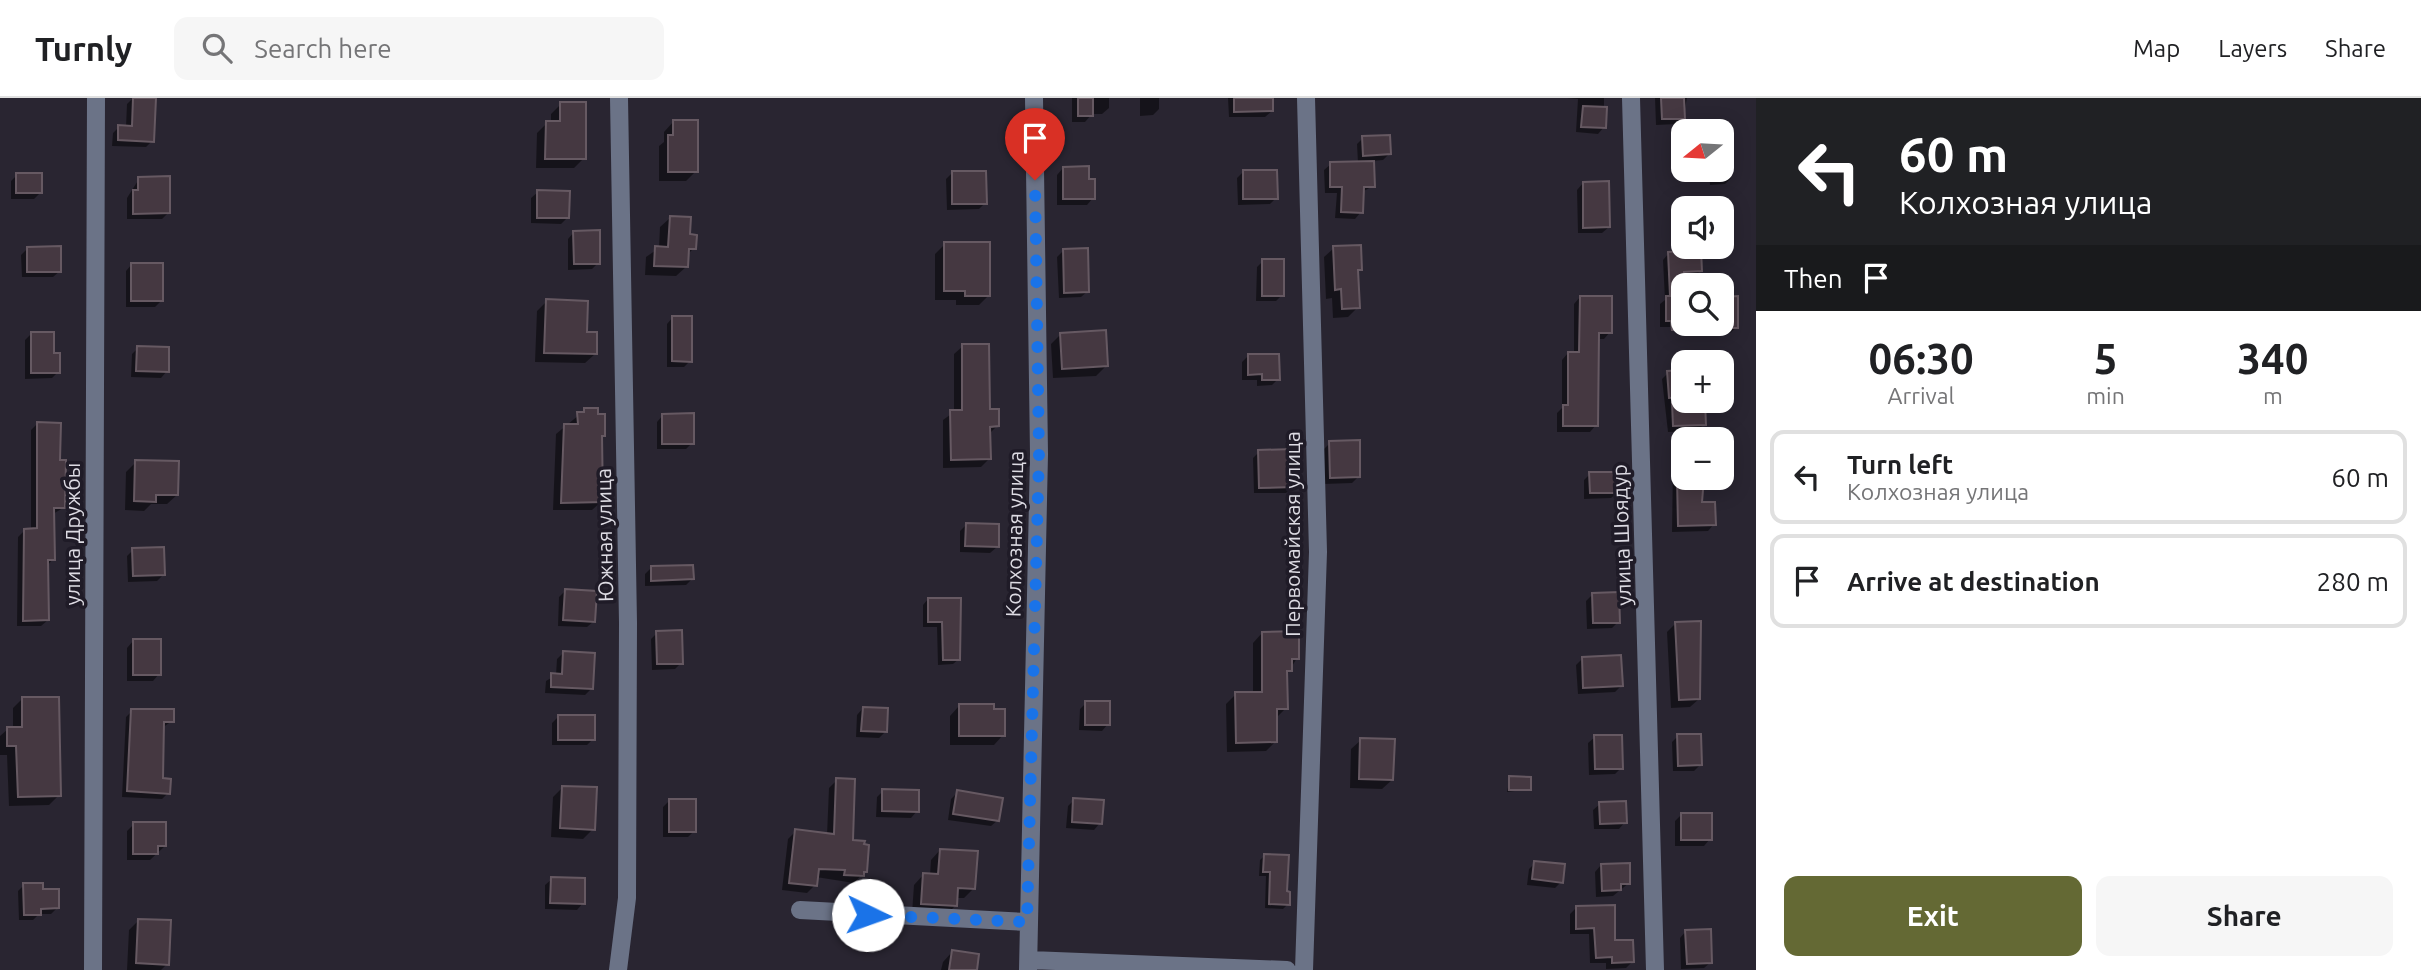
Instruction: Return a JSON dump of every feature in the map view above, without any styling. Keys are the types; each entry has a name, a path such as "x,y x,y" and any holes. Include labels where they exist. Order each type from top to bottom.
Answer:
{"street":[{"name":"улица Дружбы","path":"93,970 96,98"},
{"name":"Южная улица","path":"618,970 627,898 628,650 619,98"},
{"name":"Колхозная улица","path":"1029,965 1027,922 1039,454 1034,98"},
{"name":"Первомайская улица","path":"1304,970 1318,552 1306,98"},
{"name":"улица Шоядур","path":"1631,98 1655,970"},
{"path":"800,910 1027,922"},
{"path":"1029,965 1287,970"}],"building":[{"path":"133,98 156,98 154,142 118,140 118,125 132,126"},
{"path":"1078,98 1093,98 1093,116 1078,116"},
{"path":"1234,98 1273,98 1273,111 1234,112"},
{"path":"1661,98 1684,98 1685,119 1662,119"},
{"path":"560,102 586,102 586,159 545,159 546,121 560,121"},
{"path":"1583,106 1607,107 1606,128 1581,127"},
{"path":"673,120 698,120 698,172 668,172 668,135 673,135"},
{"path":"1390,135 1391,154 1363,156 1362,136"},
{"path":"1374,161 1375,187 1364,187 1363,213 1341,212 1342,187 1330,187 1330,162"},
{"path":"1089,166 1089,179 1095,179 1095,199 1063,199 1063,167"},
{"path":"1243,170 1277,170 1278,199 1243,199"},
{"path":"952,171 986,171 987,204 952,204"},
{"path":"16,173 42,173 42,193 16,193"},
{"path":"170,176 170,213 133,214 133,190 138,190 138,177"},
{"path":"1609,181 1610,227 1583,228 1583,182"},
{"path":"537,190 570,191 569,218 537,218"},
{"path":"670,216 691,217 690,234 697,235 696,249 689,249 688,267 654,266 655,246 668,247"},
{"path":"600,230 600,264 574,264 573,231"},
{"path":"944,242 990,242 990,296 965,296 965,291 944,291"},
{"path":"1361,245 1362,270 1358,270 1360,308 1342,309 1341,289 1335,290 1333,246"},
{"path":"61,246 61,272 27,272 27,247"},
{"path":"1088,248 1089,292 1064,293 1063,249"},
{"path":"1668,252 1671,252 1671,259 1701,259 1702,271 1671,273 1671,321 1666,321 1666,296 1670,296"},
{"path":"1262,259 1284,259 1284,296 1262,296"},
{"path":"131,263 163,263 163,301 131,301"},
{"path":"1580,296 1612,296 1612,333 1599,333 1598,426 1563,426 1563,405 1568,405 1568,352 1579,352"},
{"path":"1734,296 1738,296 1738,328 1734,328"},
{"path":"546,299 588,301 587,332 597,332 597,354 544,353"},
{"path":"672,316 692,316 692,362 672,361"},
{"path":"1106,330 1108,366 1062,369 1060,333"},
{"path":"31,332 54,332 54,353 60,353 60,373 31,373"},
{"path":"962,344 989,344 990,409 999,409 999,426 990,427 991,459 951,460 950,410 962,410"},
{"path":"137,346 169,347 169,372 136,371"},
{"path":"1248,354 1279,354 1280,380 1262,380 1262,374 1248,375"},
{"path":"1667,371 1671,371 1671,398 1669,398"},
{"path":"584,408 598,408 598,414 605,414 605,436 602,436 603,502 561,503 564,424 578,424 577,412 584,412"},
{"path":"694,413 694,444 662,444 662,414"},
{"path":"1672,413 1705,413 1706,425 1673,426"},
{"path":"37,422 61,423 60,460 66,460 65,508 54,508 55,560 48,560 49,620 23,621 24,529 37,528"},
{"path":"1360,440 1360,477 1330,478 1329,441"},
{"path":"1294,449 1294,487 1259,488 1258,450"},
{"path":"135,460 179,461 178,495 156,495 156,502 134,501"},
{"path":"1589,472 1619,472 1619,493 1590,493"},
{"path":"1677,490 1703,490 1702,502 1715,502 1716,525 1678,526"},
{"path":"966,523 999,524 999,547 965,546"},
{"path":"164,547 165,575 133,576 132,548"},
{"path":"693,565 694,579 651,581 651,566"},
{"path":"565,589 597,591 595,622 563,620"},
{"path":"1619,592 1620,623 1593,623 1592,593"},
{"path":"928,598 961,598 960,660 943,660 942,622 928,622"},
{"path":"1701,621 1700,699 1679,700 1675,622"},
{"path":"682,630 683,664 657,664 656,631"},
{"path":"1299,631 1299,659 1292,659 1292,671 1287,671 1288,709 1277,709 1277,742 1236,743 1235,692 1262,692 1262,632"},
{"path":"133,639 161,639 161,675 133,675"},
{"path":"563,651 595,653 593,689 551,687 551,673 562,674"},
{"path":"1621,655 1623,686 1583,688 1582,657"},
{"path":"22,697 59,697 61,796 18,797 16,746 7,746 7,727 22,727"},
{"path":"1085,701 1110,701 1110,725 1085,725"},
{"path":"959,704 994,704 994,709 1005,709 1005,736 959,736"},
{"path":"863,707 888,708 887,732 861,731"},
{"path":"131,709 174,709 174,722 164,722 163,778 171,779 170,794 127,791"},
{"path":"558,715 595,715 595,740 558,740"},
{"path":"1677,734 1701,734 1702,765 1678,766"},
{"path":"1594,735 1622,735 1623,769 1595,769"},
{"path":"1360,738 1395,739 1393,780 1359,779"},
{"path":"1509,776 1531,777 1531,790 1509,790"},
{"path":"836,778 855,779 853,840 865,841 864,844 869,845 867,872 864,872 864,876 844,875 845,870 819,869 817,886 789,883 795,829 834,834"},
{"path":"562,786 597,787 595,830 560,828"},
{"path":"882,789 919,790 919,812 882,811"},
{"path":"957,790 1003,798 999,821 953,814"},
{"path":"1073,798 1104,800 1102,824 1072,822"},
{"path":"669,799 696,799 696,832 669,832"},
{"path":"1626,801 1627,823 1600,824 1599,802"},
{"path":"1681,813 1712,813 1712,840 1681,840"},
{"path":"133,822 166,822 166,846 158,846 158,854 133,854"},
{"path":"940,849 978,851 975,889 958,888 957,906 921,904 923,873 938,874"},
{"path":"1264,854 1289,855 1287,891 1290,892 1290,905 1269,904 1270,872 1263,872"},
{"path":"1534,861 1565,864 1563,883 1532,879"},
{"path":"1630,863 1630,884 1621,884 1621,890 1602,891 1601,864"},
{"path":"551,877 585,878 585,904 550,903"},
{"path":"23,883 43,883 43,889 59,889 59,908 41,909 41,915 24,915"},
{"path":"1615,905 1615,940 1633,940 1634,962 1612,963 1612,957 1596,958 1594,928 1576,929 1576,906"},
{"path":"138,919 171,920 169,965 136,963"},
{"path":"1711,929 1712,963 1687,964 1685,930"},
{"path":"952,950 979,954 977,970 949,970"}],"route":[{"path":"868,915 1027,922 1039,454 1035,180"}]}
